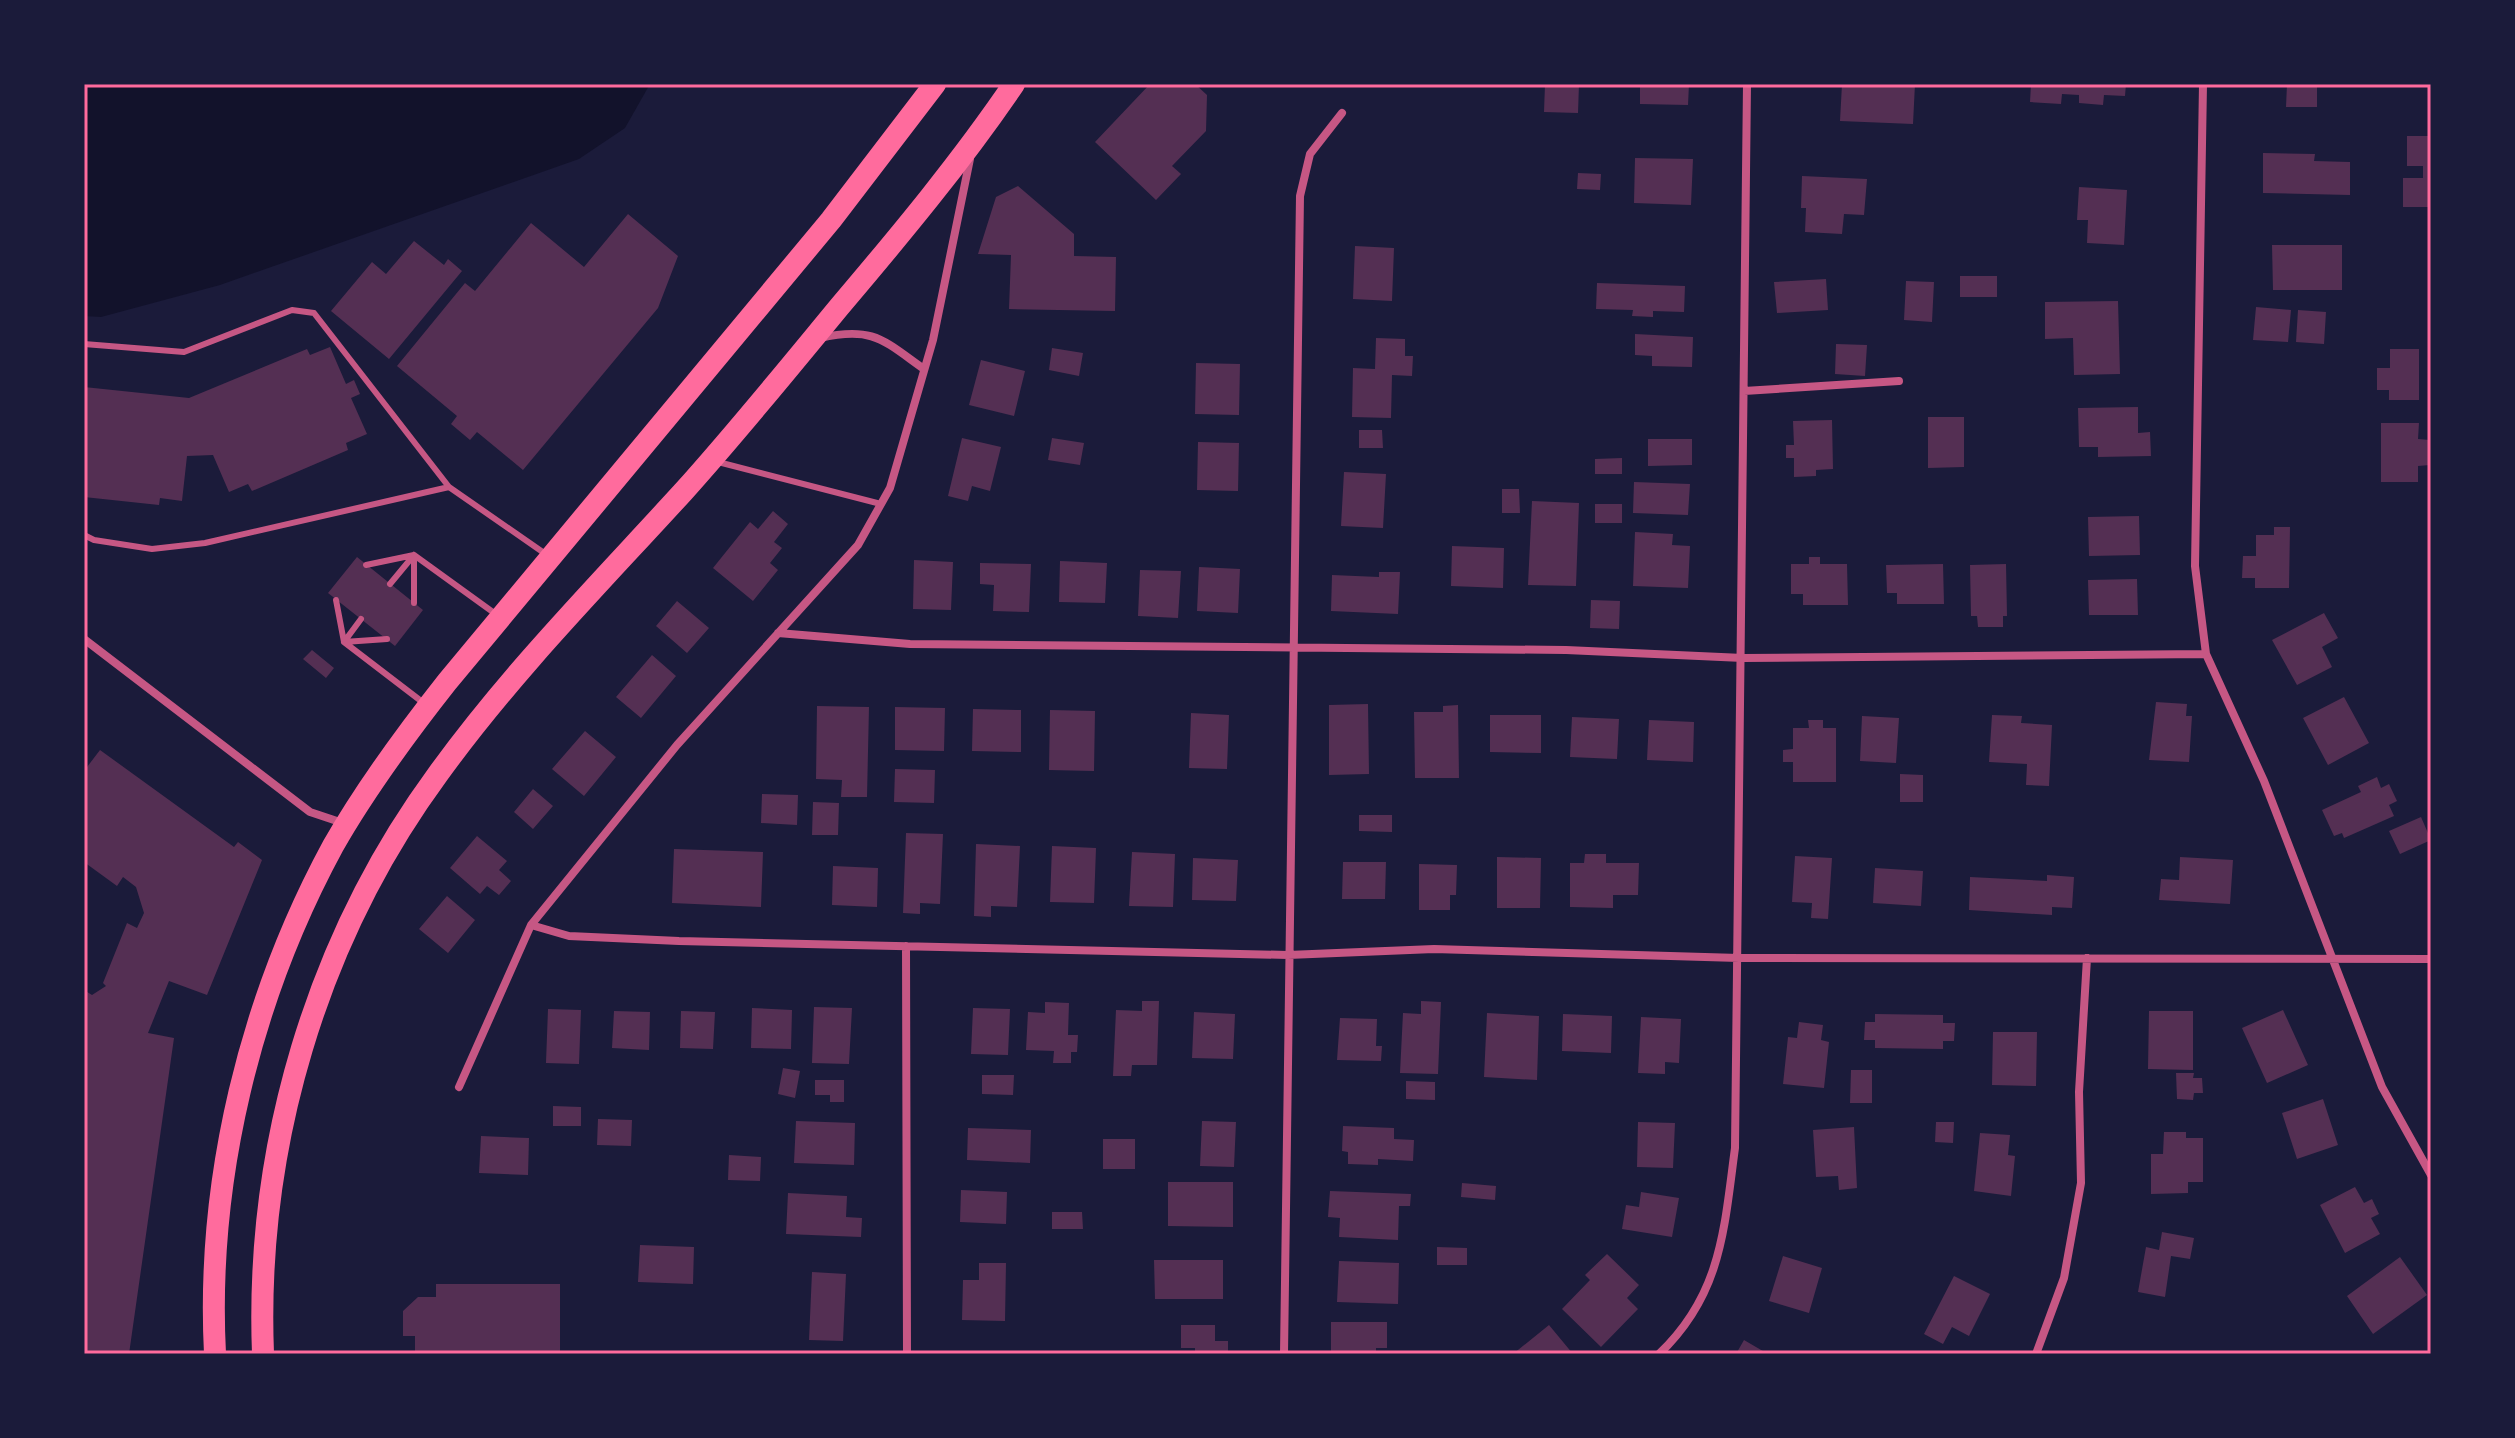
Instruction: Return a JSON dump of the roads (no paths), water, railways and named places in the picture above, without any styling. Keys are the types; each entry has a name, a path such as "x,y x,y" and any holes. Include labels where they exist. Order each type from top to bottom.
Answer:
{"highway":[{"path":"215,1354 219,1223 246,1068 289,938 346,824 428,706 838,211 935,84"},
{"path":"263,1354 266,1251 284,1116 315,1008 361,901 417,804 477,722 712,460 813,339 973,141 1014,84"},
{"path":"973,141 1025,84"}],"street":[{"path":"1659,1354 1676,1338 1709,1288 1723,1235 1735,1148 1743,658 1747,84"},
{"path":"2203,84 2195,566 2206,654 2264,781 2382,1087 2431,1175"},
{"path":"1284,1354 1300,196 1310,154 1342,113"},
{"path":"459,1087 531,925 677,745 858,545 890,488 933,340 973,141"},
{"path":"813,339 851,331 881,338 924,369"},
{"path":"1744,391 1899,381"},
{"path":"778,633 910,644 1566,650 1743,658 2206,654"},
{"path":"84,639 310,812 346,824"},
{"path":"531,925 569,936 1288,955 1434,949 1739,958 2431,959"},
{"path":"906,946 907,1354"},
{"path":"2036,1354 2064,1278 2081,1183 2079,1092 2087,958"}],"lane":[{"path":"84,344 184,352 292,310 314,313 449,487 550,557"},
{"path":"712,460 881,504"},
{"path":"84,535 152,549 205,543 449,487"},
{"path":"390,584 414,555"},
{"path":"414,555 414,603"},
{"path":"366,565 414,555 500,617"},
{"path":"336,600 344,642 428,706"},
{"path":"344,642 361,619"},
{"path":"344,642 387,639"}]}
